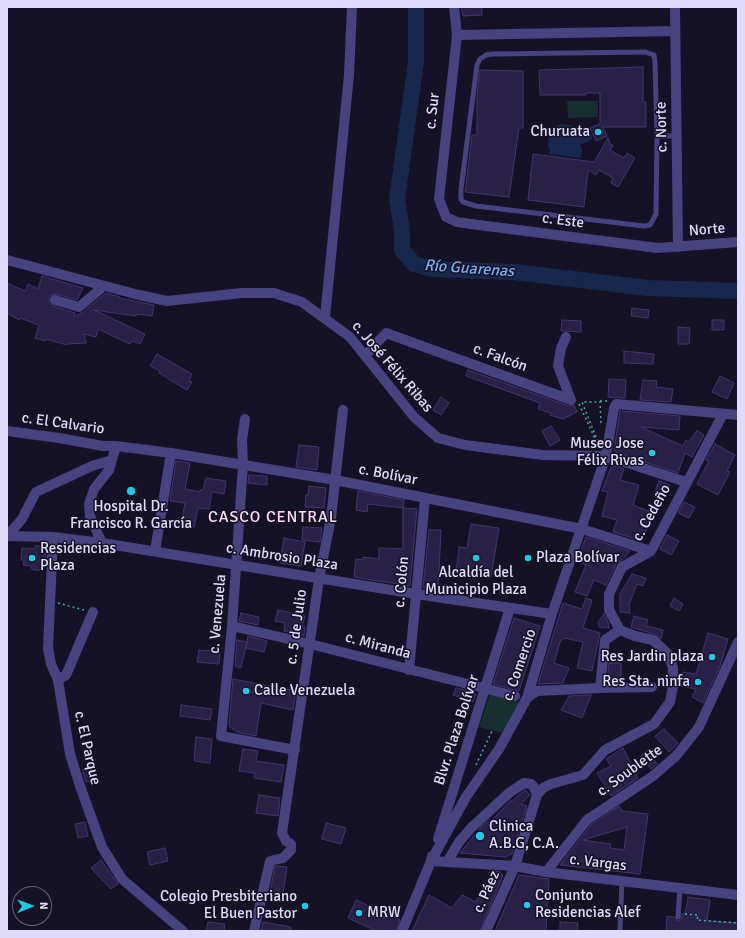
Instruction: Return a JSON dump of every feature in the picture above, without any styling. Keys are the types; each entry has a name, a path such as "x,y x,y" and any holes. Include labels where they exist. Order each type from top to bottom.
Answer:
{"street":[{"path":"325,317 349,75 352,7"},
{"name":"c. Sur","path":"446,217 439,199 457,35 454,7"},
{"name":"c. Norte","path":"675,7 678,247"},
{"path":"457,35 675,31"},
{"name":"c. Este","path":"446,217 457,222 471,224 658,248 678,247"},
{"name":"Norte","path":"678,247 738,242"},
{"name":"c. José Félix Ribas","path":"7,260 167,301 242,293 274,293 302,302 325,317 350,337 414,417 438,438 465,445 543,455 606,456 686,482"},
{"path":"55,300 79,307 104,286"},
{"name":"c. Falcón","path":"365,356 386,333 571,400 558,366 561,348 566,337"},
{"path":"615,408 738,415"},
{"name":"c. Comercio","path":"402,931 431,861 466,797 499,749 527,698 552,614 606,456 615,408"},
{"name":"c. 5 de Julio","path":"254,931 270,861 283,858 291,850 291,844 286,841 282,833 319,578 331,518 343,410"},
{"name":"c. Cedeño","path":"620,630 609,610 609,594 622,567 651,551 723,414"},
{"name":"c. Venezuela","path":"245,419 242,440 243,465 237,565 221,736 295,750"},
{"name":"c. El Calvario","path":"7,431 103,446 116,446"},
{"path":"102,543 90,516 90,504 94,489 110,470 116,446"},
{"name":"c. Bolívar","path":"116,446 171,453 335,480 582,529 651,551"},
{"path":"155,551 171,453"},
{"path":"7,536 22,519 36,492 54,483 112,460"},
{"name":"c. Colón","path":"409,670 425,498"},
{"name":"c. Ambrosio Plaza","path":"7,536 53,537 102,543 416,594 552,614"},
{"name":"c. El Parque","path":"53,537 48,648 51,664 58,680 70,754 102,847 122,879 183,931"},
{"name":"Blvr. Plaza Bolívar","path":"431,861 486,689 510,608"},
{"path":"58,680 66,675 93,612"},
{"name":"c. Miranda","path":"232,626 310,644 515,696"},
{"path":"515,866 537,795 543,788 551,784 583,775 605,750 654,724 670,702 673,686 673,668 668,654 653,640 620,630 605,640 600,688"},
{"name":"c. Soublette","path":"546,872 587,820 653,776 676,756 699,727 738,642"},
{"path":"527,698 537,691 652,687"},
{"path":"447,862 459,842 471,828 510,792 524,783 534,786 537,795"},
{"name":"c. Vargas","path":"431,861 515,866 546,872 738,895"},
{"name":"c. Páez","path":"486,931 515,866"}],"lane":[{"path":"650,53 654,55 655,62 657,136 656,214 650,225 644,226 476,206 467,204 461,199 477,65 486,55 650,53"},
{"path":"657,136 677,136"},
{"path":"620,931 622,880"},
{"path":"678,917 680,888"}],"path":[{"path":"600,402 582,402 597,443 578,402 614,401 615,408"},
{"path":"51,601 93,612"},
{"path":"678,917 682,918 682,914 698,915 697,920 738,923"}],"green space":[{"path":"567,101 598,101 598,117 568,118"},
{"path":"490,694 520,702 502,733 479,727"}],"water":[{"path":"561,124 570,125 578,132 589,129 593,139 580,145 582,150 581,158 549,154 549,135 555,127"}],"building":[{"path":"461,7 482,7 482,15 463,16"},
{"path":"643,67 643,102 646,102 646,127 603,127 607,136 596,141 590,128 600,124 600,93 586,93 586,95 540,95 539,70"},
{"path":"480,70 523,71 523,128 519,128 509,197 465,192 472,135 477,135 477,95"},
{"path":"608,138 610,144 613,145 610,150 624,158 627,153 635,158 618,187 611,183 613,178 599,170 596,175 588,170 584,207 528,200 533,154 594,162"},
{"path":"42,276 83,288 77,300 56,294 51,295 49,298 49,302 53,306 75,313 74,317 83,312 106,293 120,297 119,298 154,305 152,316 136,314 136,316 94,310 145,334 140,344 132,341 130,344 98,329 96,337 84,334 86,343 67,345 46,339 45,341 35,338 39,325 20,318 19,320 7,313 7,283 25,291 28,284 38,289"},
{"path":"632,308 649,310 648,318 631,316"},
{"path":"562,320 581,321 581,332 561,331"},
{"path":"712,320 724,320 724,330 712,330"},
{"path":"678,327 690,328 689,344 678,344"},
{"path":"624,351 654,354 653,364 624,363"},
{"path":"157,354 192,374 189,381 192,382 187,390 159,373 160,371 150,366"},
{"path":"468,370 569,406 574,405 577,412 563,419 550,415 551,413 538,409 540,403 466,376"},
{"path":"720,376 734,383 727,399 712,392"},
{"path":"609,379 626,380 625,398 608,397"},
{"path":"643,380 657,381 656,387 673,389 671,402 640,400"},
{"path":"441,397 449,403 441,415 433,410"},
{"path":"620,411 680,416 679,430 641,427 683,446 686,440 689,442 697,430 704,435 692,457 685,453 678,473 615,452 614,450"},
{"path":"551,426 560,440 550,446 542,431"},
{"path":"715,444 735,455 727,471 730,472 718,495 697,484 709,461 706,460"},
{"path":"299,445 319,447 317,470 296,467"},
{"path":"176,461 190,463 185,489 200,492 200,490 203,490 206,478 226,481 224,494 212,492 209,509 198,508 194,527 181,525 185,503 170,501"},
{"path":"617,466 624,469 620,480 639,485 633,505 653,513 642,541 613,532 617,520 602,516 608,492 602,491 611,467"},
{"path":"249,475 267,476 267,485 248,483"},
{"path":"659,481 670,485 666,496 655,492"},
{"path":"309,486 326,488 324,508 305,507 306,495 308,495"},
{"path":"358,491 404,500 403,508 368,504 367,512 356,510"},
{"path":"684,502 695,507 689,518 678,513"},
{"path":"403,508 417,509 410,586 354,577 356,559 363,560 363,557 379,559 379,548 403,549"},
{"path":"471,524 499,528 491,577 456,573 459,547 467,548"},
{"path":"303,527 322,528 320,542 302,540"},
{"path":"429,530 441,530 438,591 423,588"},
{"path":"667,535 679,541 671,555 660,549"},
{"path":"586,537 630,551 616,564 606,585 594,580 587,596 575,592 586,565 577,561"},
{"path":"284,538 305,542 301,566 280,563"},
{"name":"Residencias Plaza","path":"36,546 43,546 43,554 46,554 45,563 41,562 41,570 34,570 31,566 23,565 24,560 21,560 22,548 33,549"},
{"path":"632,574 646,578 643,586 637,584 629,605 630,613 620,612 620,594"},
{"path":"586,598 592,600 583,628 600,633 592,671 577,668 583,642 564,638 560,642 554,663 569,668 563,683 538,684 563,603 582,609"},
{"path":"674,598 683,604 679,611 670,606"},
{"path":"278,610 305,616 302,627 305,627 304,636 284,631 285,623 275,621"},
{"path":"241,613 259,617 258,625 239,621"},
{"path":"604,614 609,628 599,627 598,622"},
{"path":"634,616 648,620 646,626 663,630 661,639 654,634 631,627"},
{"path":"514,618 540,626 519,691 493,684"},
{"path":"708,633 728,639 720,666 703,703 692,697 696,689 680,686 683,672 696,674"},
{"path":"248,636 267,641 264,652 246,648"},
{"path":"237,640 247,642 241,668 235,666"},
{"path":"199,650 220,652 219,664 197,662"},
{"path":"609,663 621,663 621,681 607,681"},
{"path":"233,679 296,691 293,710 261,703 256,736 237,732 229,726"},
{"path":"456,688 474,692 476,694 473,702 453,695"},
{"path":"591,695 582,718 561,710 569,696"},
{"path":"181,705 212,709 210,720 180,716"},
{"path":"664,729 678,743 669,752 655,736"},
{"path":"196,737 212,739 210,763 194,761"},
{"path":"623,748 638,778 611,796 597,773 611,766 606,759"},
{"path":"243,749 258,751 256,761 284,765 281,782 254,778 255,773 239,771"},
{"path":"647,751 657,764 651,769 641,756"},
{"path":"90,768 94,780 86,782 82,770"},
{"path":"525,790 530,795 521,804 527,806 512,854 505,857 460,853 481,827 489,820 492,820 510,801"},
{"path":"259,795 280,798 278,816 256,813"},
{"path":"619,806 622,811 648,814 640,874 560,865 591,825","holes":["627,827 624,850 610,848 611,844 583,840"]},
{"path":"85,822 88,836 78,838 75,824"},
{"path":"326,823 346,828 341,844 322,839"},
{"path":"165,848 168,861 150,865 147,852"},
{"path":"101,860 118,884 111,889 91,868"},
{"path":"275,866 287,867 283,894 270,892"},
{"path":"495,871 500,872 503,876 480,931 412,931 429,895 452,908 462,895 476,902 485,883 489,886"},
{"name":"Conjunto Residencias Alef","path":"519,875 549,879 546,931 495,931"},
{"path":"688,897 710,900 707,921 738,923 738,931 666,931 667,916 674,917 678,921 681,919 682,914 685,914"},
{"path":"356,900 400,920 396,931 376,931 348,918"},
{"path":"208,922 225,924 224,931 206,931"},
{"path":"263,922 291,927 291,931 261,931"},
{"path":"560,922 578,923 577,931 560,931"}],"waterway":[{"name":"Río Guarenas","path":"416,7 416,62 397,199 402,229 402,250 414,264 432,269 514,272 648,288 738,291"}],"place":[{"name":"Churuata","path":"598,132"},
{"name":"Museo Jose Félix Rivas","path":"652,453"},
{"name":"Hospital Dr. Francisco R. García","path":"131,491"},
{"name":"Residencias Plaza","path":"32,558"},
{"name":"Alcaldía del Municipio Plaza","path":"476,558"},
{"name":"Plaza Bolívar","path":"528,558"},
{"name":"Res Jardin plaza","path":"712,657"},
{"name":"Res Sta. ninfa","path":"698,682"},
{"name":"Calle Venezuela","path":"246,691"},
{"name":"Clinica A.B.G, C.A.","path":"480,836"},
{"name":"Conjunto Residencias Alef","path":"527,905"},
{"name":"Colegio Presbiteriano El Buen Pastor","path":"305,906"},
{"name":"MRW","path":"359,913"}],"district":[{"name":"CASCO CENTRAL","path":"273,518"}]}
